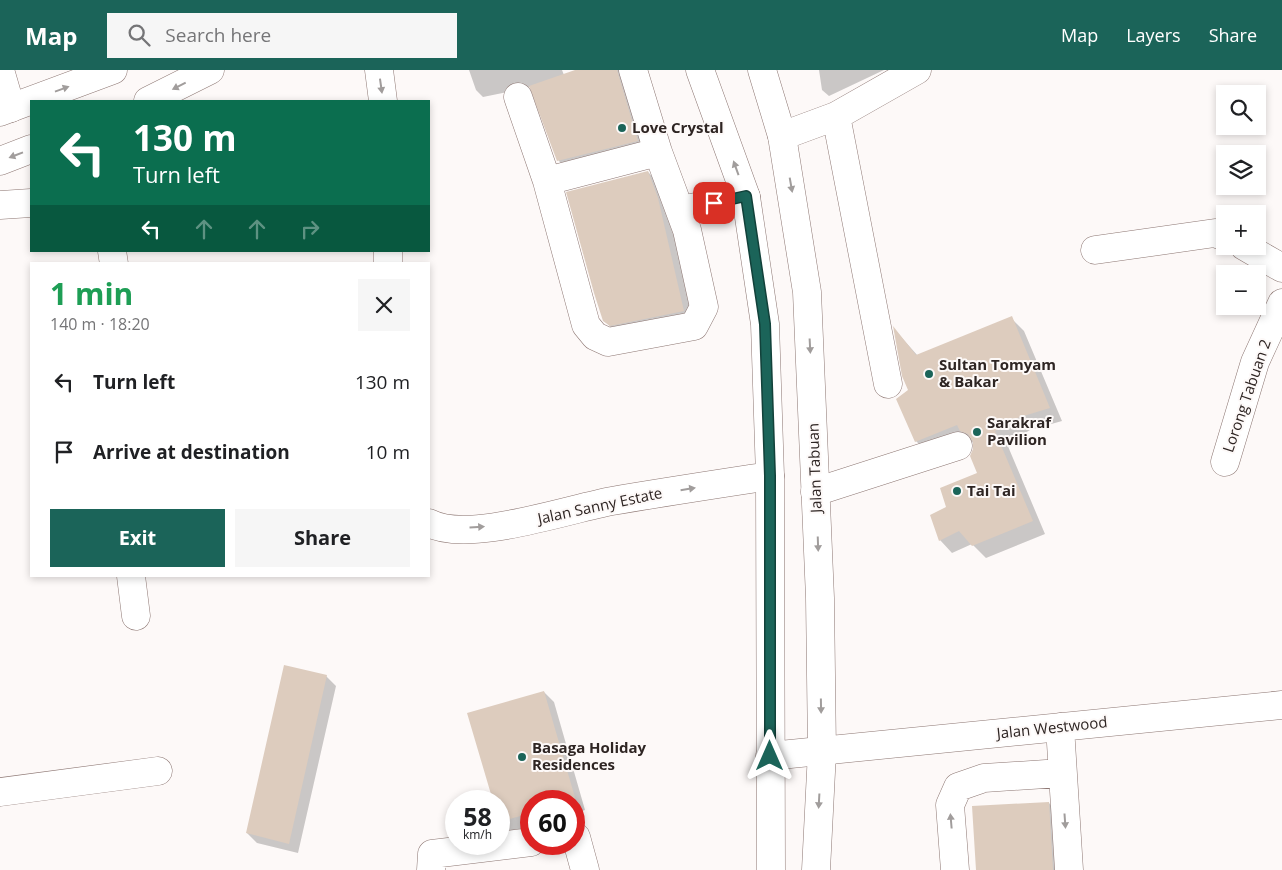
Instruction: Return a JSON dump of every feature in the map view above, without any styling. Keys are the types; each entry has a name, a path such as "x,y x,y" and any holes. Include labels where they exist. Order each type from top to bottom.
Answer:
{"street":[{"path":"33,100 113,70"},
{"path":"150,100 210,70"},
{"path":"379,70 383,100"},
{"path":"518,97 547,181 586,325 595,336 608,342 694,326 704,307 681,210 658,152 633,70"},
{"path":"700,70 746,196 765,324 770,476 771,870"},
{"name":"Jalan Tabuan","path":"762,70 782,136 807,292 820,598 822,752 816,870"},
{"path":"782,136 836,116 917,70"},
{"path":"4,71 6,110 30,101"},
{"path":"836,116 888,384"},
{"path":"0,161 30,149"},
{"path":"547,181 658,152"},
{"path":"681,210 746,196"},
{"path":"0,205 30,203"},
{"path":"1095,250 1216,234"},
{"path":"1260,255 1282,268"},
{"name":"Lorong Tabuan 2","path":"1225,462 1256,362 1282,303"},
{"path":"815,492 958,446"},
{"name":"Jalan Sanny Estate","path":"430,523 458,528 514,525 609,502 770,476"},
{"path":"130,577 136,616"},
{"name":"Jalan Westwood","path":"770,756 1282,704"},
{"path":"1060,727 1061,773 1069,870"},
{"path":"0,792 158,772"},
{"path":"955,870 950,805 958,787 984,778 1061,773"},
{"path":"431,870 432,854 520,843"},
{"path":"581,855 585,870"}],"building":[{"path":"575,70 617,70 638,141 557,161 529,86"},
{"path":"648,171 658,198 684,311 610,326 603,321 566,192"},
{"name":"Sarakraf Pavilion","path":"1012,316 1050,408 1017,418 995,431 1033,521 972,546 959,531 939,541 930,515 946,507 940,488 977,473 970,456 973,442 968,434 960,431 957,425 915,442 896,399 908,390 902,376 893,326 916,355"},
{"path":"284,665 327,675 289,844 246,833"},
{"name":"Basaga Holiday Residences","path":"544,691 573,790 520,790 520,816 510,819 510,790 490,790 467,713"},
{"path":"1049,802 1053,870 976,870 972,806"}],"place":[{"name":"Love Crystal","path":"622,128"},
{"name":"Sultan Tomyam & Bakar","path":"929,374"},
{"name":"Sarakraf Pavilion","path":"977,432"},
{"name":"Tai Tai","path":"957,491"},
{"name":"Basaga Holiday Residences","path":"522,757"}],"route":[{"path":"714,203 746,196 765,324 770,476 770,756"}]}
